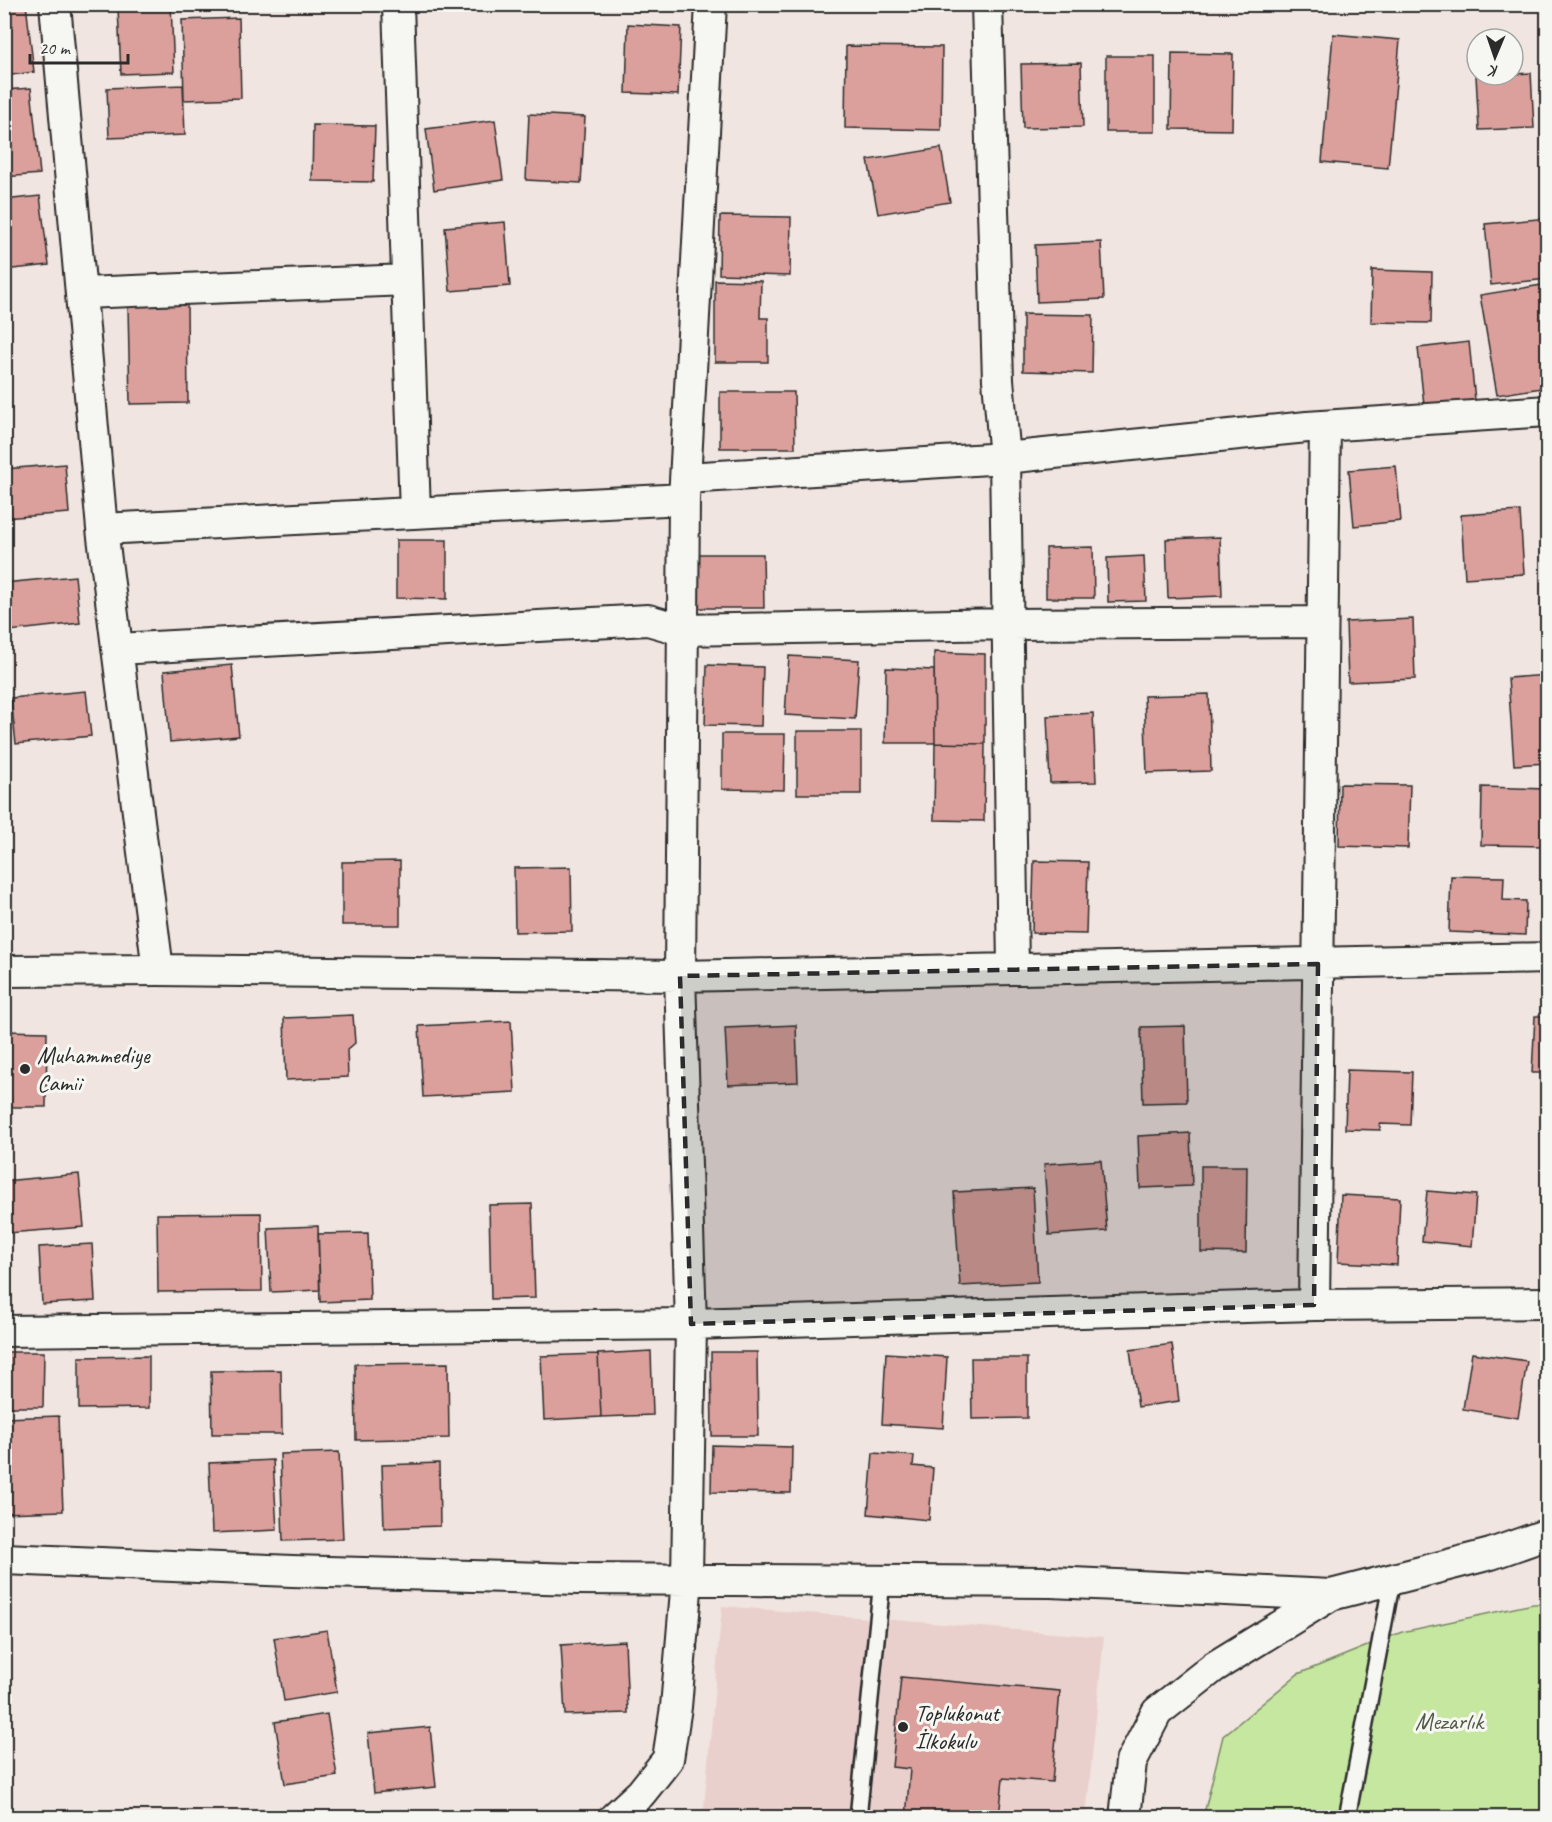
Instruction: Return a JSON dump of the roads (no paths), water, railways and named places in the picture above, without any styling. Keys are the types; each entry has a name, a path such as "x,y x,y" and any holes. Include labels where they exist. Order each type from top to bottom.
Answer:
{"street":[{"path":"55,4 83,294 102,529 158,970"},
{"path":"398,4 415,513"},
{"path":"614,1818 641,1793 668,1759 676,1707 687,1579 690,1324 680,976 685,489 711,4"},
{"path":"987,4 998,380 1005,458 1014,968"},
{"path":"83,294 407,280"},
{"path":"102,529 415,513 685,489 1325,426 1548,411"},
{"path":"1314,1305 1325,426"},
{"path":"117,650 648,620 683,630 1007,624 1322,622"},
{"path":"4,971 158,970 680,976 1548,958"},
{"path":"4,1331 690,1324 1314,1305 1548,1304"},
{"path":"4,1559 316,1572 578,1579 1051,1582 1331,1594 1491,1554 1548,1534"},
{"path":"1125,1818 1131,1762 1157,1712 1214,1668 1331,1594"}],"lane":[{"path":"1347,1818 1392,1580"},
{"path":"858,1818 882,1581"}],"place":[{"name":"Muhammediye Camii","path":"25,1069"},
{"name":"Toplukonut İlkokulu","path":"903,1727"}],"park label":[{"name":"Mezarlık","path":"1449,1721"}]}
